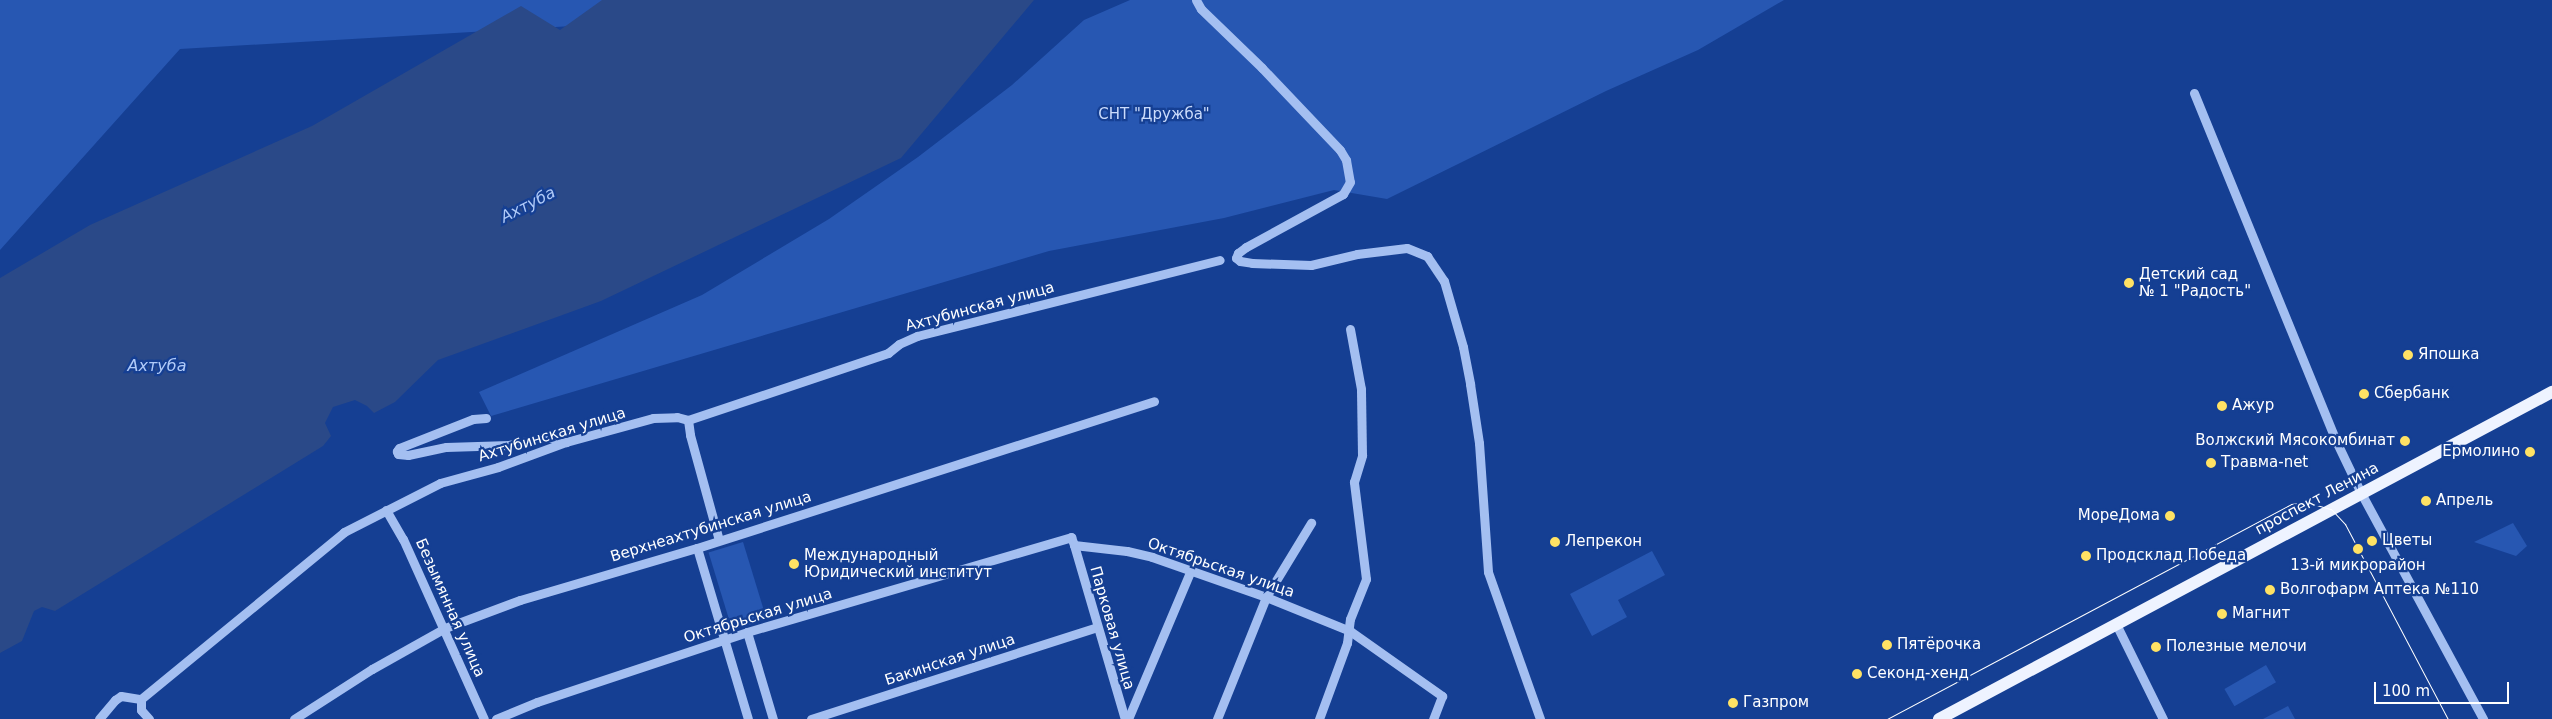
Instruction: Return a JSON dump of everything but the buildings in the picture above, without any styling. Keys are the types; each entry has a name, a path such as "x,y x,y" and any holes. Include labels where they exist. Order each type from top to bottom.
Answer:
{"main road":[{"name":"проспект Ленина","path":"1939,719 2117,626 2361,493 2552,392"}],"street":[{"path":"1196,0 1201,9 1262,68 1340,150 1346,160 1350,182 1343,194 1246,246 1238,253 1236,258 1240,261 1252,263 1311,265 1357,254 1407,248 1427,256 1444,281 1464,347 1470,384 1478,443 1488,572 1540,719"},
{"path":"2194,93 2287,316 2292,337 2361,493 2483,719"},
{"name":"Ахтубинская улица","path":"141,699 344,532 440,483 498,467 566,442 653,418 688,420 888,353 899,344 917,336 1220,260"},
{"path":"1319,719 1350,631 1350,619 1366,579 1354,482 1362,456 1361,389 1350,329"},
{"name":"Верхнеахтубинская улица","path":"294,719 372,669 445,628 520,600 697,548 1154,401"},
{"path":"486,418 473,420 399,448 398,454 408,455 446,447 509,445 547,437 566,442"},
{"path":"688,420 690,434 720,540"},
{"name":"Безымянная улица","path":"386,510 403,539 445,628 484,719"},
{"path":"1217,719 1266,597 1311,523"},
{"name":"Октябрьская улица","path":"496,719 537,702 748,632 1071,537 1074,545 1127,551 1191,570 1266,597 1350,631 1442,696 1433,719"},
{"name":"Парковая улица","path":"1074,545 1126,719"},
{"path":"697,548 748,719"},
{"path":"1126,719 1191,570"},
{"name":"Бакинская улица","path":"811,719 1097,626"},
{"path":"2117,626 2163,719"},
{"path":"748,632 773,719"},
{"path":"99,719 115,700 121,696 141,699 141,710 149,719"}],"green space":[{"path":"0,0 635,0 607,24 180,49 0,250"},
{"name":"СНТ \"Дружба\"","path":"1130,0 1784,0 1698,50 1606,91 1387,199 1334,190 1224,218 1049,251 491,416 479,392 702,295 829,219 918,157 1012,85 1084,20"},
{"path":"2513,523 2527,546 2516,556 2474,542"},
{"path":"743,542 767,619 732,630 709,553"},
{"path":"1652,551 1665,575 1618,600 1627,617 1592,636 1570,594"},
{"path":"2266,665 2276,682 2234,706 2224,689"},
{"path":"2288,706 2295,719 2263,719"}],"water":[{"name":"Ахтуба","path":"602,0 1034,0 901,158 601,301 438,360 395,402 374,413 367,406 355,400 333,407 325,423 331,436 323,446 55,611 42,607 34,611 22,641 0,653 0,278 90,225 312,126 521,6 560,30"}],"tram line":[{"path":"1887,719 2291,504 2306,502 2331,509 2345,524 2448,719"}],"place":[{"name":"Детский сад № 1 \"Радость\"","path":"2129,283"},
{"name":"Япошка","path":"2408,355"},
{"name":"Сбербанк","path":"2364,394"},
{"name":"Ажур","path":"2222,406"},
{"name":"Волжский Мясокомбинат","path":"2405,441"},
{"name":"Ермолино","path":"2530,452"},
{"name":"Травма-net","path":"2211,463"},
{"name":"Апрель","path":"2426,501"},
{"name":"МореДома","path":"2170,516"},
{"name":"Цветы","path":"2372,541"},
{"name":"Лепрекон","path":"1555,542"},
{"name":"13-й микрорайон","path":"2358,549"},
{"name":"Продсклад Победа","path":"2086,556"},
{"name":"Международный Юридический институт","path":"794,564"},
{"name":"Волгофарм Аптека №110","path":"2270,590"},
{"name":"Магнит","path":"2222,614"},
{"name":"Пятёрочка","path":"1887,645"},
{"name":"Полезные мелочи","path":"2156,647"},
{"name":"Секонд-хенд","path":"1857,674"},
{"name":"Газпром","path":"1733,703"}]}
